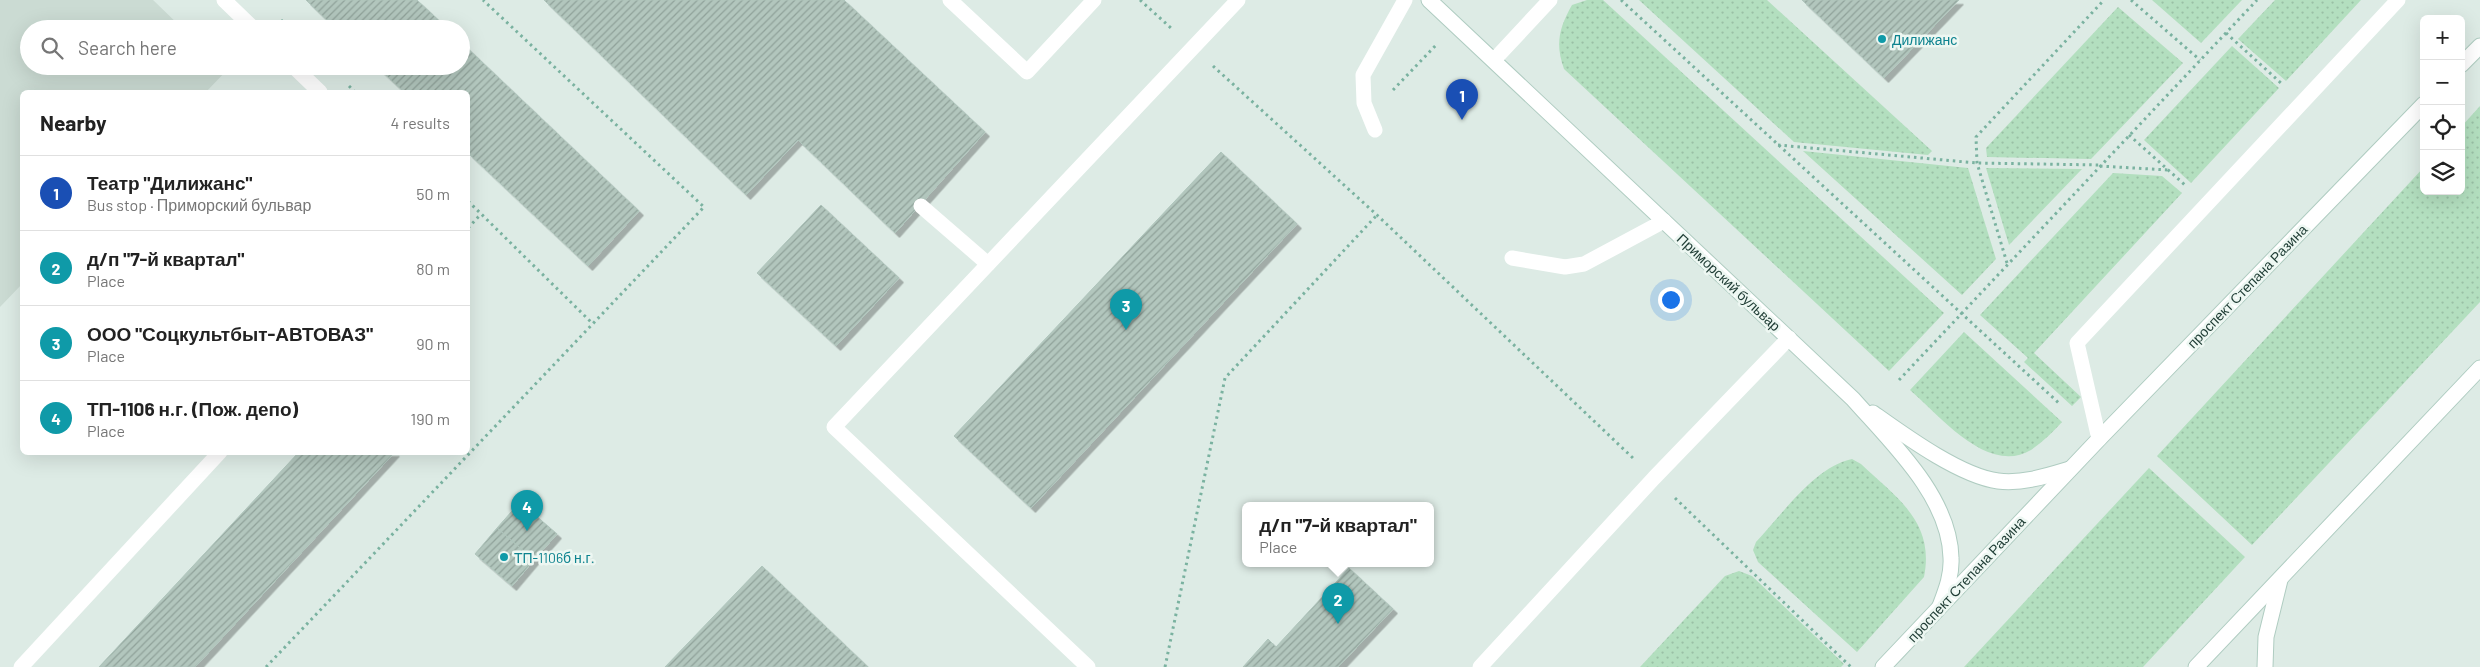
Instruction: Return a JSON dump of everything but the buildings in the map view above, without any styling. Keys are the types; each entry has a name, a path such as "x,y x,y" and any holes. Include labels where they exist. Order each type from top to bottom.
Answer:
{"main road":[{"path":"224,0 245,20"},
{"path":"950,0 1027,72 1094,0"},
{"path":"1088,667 834,427 1238,0"},
{"path":"1375,130 1364,103 1363,75 1405,0"},
{"name":"Приморский бульвар","path":"1429,0 1853,399 1905,459 1931,495 1946,522 1952,558 1949,583 1940,606"},
{"path":"1494,60 1550,0"},
{"path":"2099,439 2077,343 2398,0"},
{"path":"2465,61 2480,46"},
{"path":"302,75 318,90"},
{"name":"проспект Степана Разина","path":"1883,667 2070,469 2423,105"},
{"path":"921,206 988,264"},
{"path":"1512,258 1565,267 1584,264 1664,221"},
{"path":"1480,667 1654,478 1789,338"},
{"path":"2196,667 2480,368"},
{"name":"проспект Степана Разина","path":"1853,399 1937,456 1997,481 2033,480 2070,469"},
{"path":"21,667 217,455"},
{"path":"2265,667 2268,627 2282,577"}],"path":[{"path":"470,453 704,207 483,0"},
{"path":"1140,0 1377,215 1851,667"},
{"path":"1621,0 1959,314 2062,406"},
{"path":"2007,263 1977,163 1976,137 2104,0"},
{"path":"2131,0 2200,60"},
{"path":"1899,380 2007,263 2257,0"},
{"path":"2226,33 2283,84"},
{"path":"2129,135 2187,187"},
{"path":"1777,145 1977,163 2100,165 2169,170"},
{"path":"470,203 593,324"},
{"path":"470,226 481,214"},
{"path":"1164,667 1225,378 1377,215"},
{"path":"266,667 468,455"}],"shaded area":[{"path":"0,0 153,0 174,20 20,20 20,75 222,75 208,90 20,90 20,286 0,307"}],"green space":[{"path":"1587,0 1603,0 1944,313 1889,371 1564,69 1559,44 1561,29 1572,5"},
{"path":"1639,0 1767,0 1932,151 1928,155 1794,142"},
{"path":"2152,0 2242,0 2201,43"},
{"path":"2275,0 2361,0 2286,81 2238,39"},
{"path":"2118,7 2183,63 2091,159 1987,157 1986,148"},
{"path":"2232,46 2279,88 2191,183 2144,140"},
{"path":"2480,106 2480,302 2252,545 2157,456 2420,171 2420,195 2465,195 2465,123"},
{"path":"1803,151 1968,168 1996,259 1962,295"},
{"path":"1986,168 2081,169 2082,169 2009,245"},
{"path":"2113,173 2162,176 2182,193 2034,353 2081,397 2072,406 2024,362 2028,358 1980,315"},
{"path":"1964,332 2062,422 2048,437 2031,450 2015,456 1998,455 1981,449 1950,427 1910,390"},
{"path":"1852,459 1861,464 1888,488 1910,513 1924,541 1926,558 1924,577 1857,652 1758,562 1753,550 1756,542 1800,493 1825,472 1838,464"},
{"path":"2149,468 2245,557 2143,667 1964,667"},
{"path":"1739,571 1752,576 1844,664 1841,667 1640,667 1725,576"}],"place":[{"name":"Дилижанс","path":"1882,39"},
{"name":"Театр \"Дилижанс\"","path":"1462,120"},
{"name":"ООО \"Соцкультбыт-АВТОВАЗ\"","path":"1126,330"},
{"name":"ТП-1106 н.г. (Пож. депо)","path":"527,531"},
{"name":"ТП-1106б н.г.","path":"504,557"},
{"name":"д/п \"7-й квартал\"","path":"1338,624"}]}
